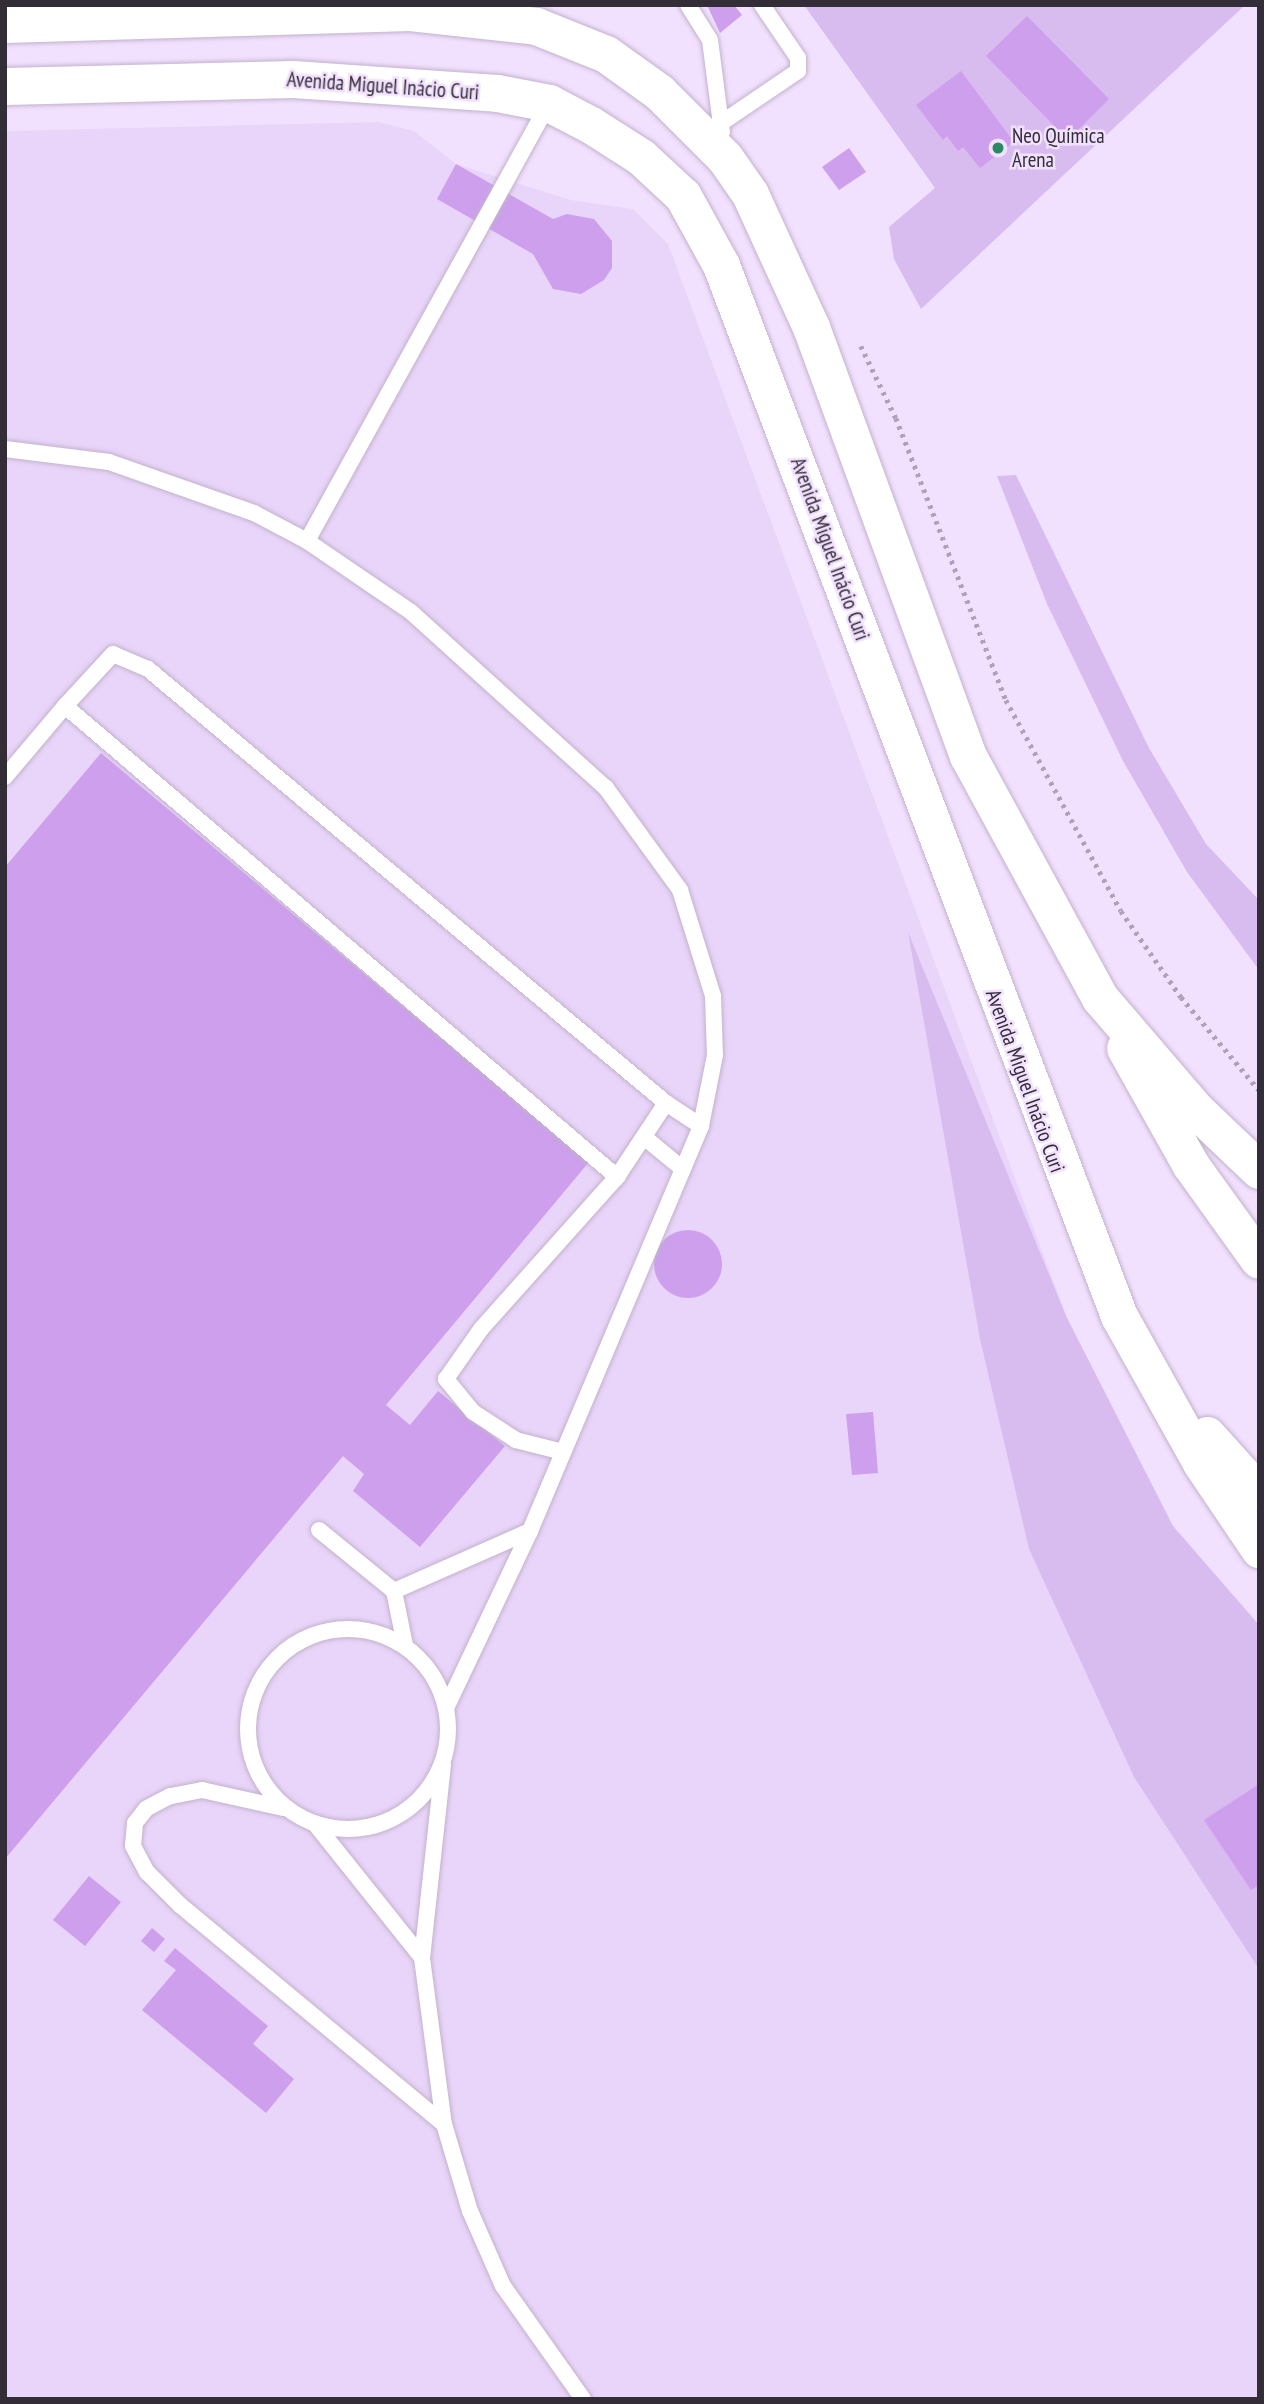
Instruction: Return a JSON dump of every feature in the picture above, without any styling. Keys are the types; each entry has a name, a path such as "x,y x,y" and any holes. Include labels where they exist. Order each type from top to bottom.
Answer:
{"street":[{"path":"5,24 271,12 410,12 536,26 606,54 716,139 750,194 811,327 968,756 1101,999 1163,1119 1259,1260"},
{"name":"Avenida Miguel Inácio Curi","path":"5,86 293,79 426,85 549,103 641,157 682,196 721,265 1119,1316 1200,1463 1259,1549"},
{"path":"1101,999 1196,1110 1259,1170"},
{"path":"1119,1316 1230,1465 1259,1493"}],"lane":[{"path":"688,5 710,40 716,139"},
{"path":"716,139 798,71 798,58 762,5"},
{"path":"307,541 475,227 549,103"},
{"path":"5,449 108,462 242,509 307,541 411,612 606,788 680,890 713,996 715,1055 701,1126 679,1166 530,1531 447,1706 422,1958 444,2124 470,2211 503,2286 558,2371 583,2399"},
{"path":"5,777 113,654 148,669 666,1103 701,1126"},
{"path":"65,706 617,1177"},
{"path":"563,1452 516,1440 472,1412 446,1378 460,1354 617,1177 666,1103"},
{"path":"644,1137 679,1166"},
{"path":"319,1530 394,1591 405,1646"},
{"path":"394,1591 530,1531"},
{"path":"285,1808 263,1783 248,1728 257,1684 278,1655 306,1636 340,1628 374,1631 405,1646 430,1670 447,1706"},
{"path":"443,1765 431,1788 392,1821 341,1831 316,1825 285,1808 202,1790 170,1796 146,1809 135,1823 133,1846 147,1872 180,1905 444,2124"},
{"path":"316,1825 422,1958"}],"path":[{"path":"854,332 896,418 1006,700 1121,911 1181,997 1259,1090"}],"shaded area":[{"name":"Neo Química Arena","path":"804,5 1245,5 921,309 894,259 889,227 935,188"},
{"path":"379,122 414,131 456,164 571,200 633,209 668,244 1067,1318 1173,1526 1259,1625 1259,2399 5,2399 5,131"},
{"path":"1016,475 1149,748 1206,844 1259,900 1259,970 1187,872 1123,761 1047,604 997,476"},
{"path":"908,932 1067,1318 1173,1526 1259,1625 1259,1969 1134,1777 1029,1549 980,1339"}],"building":[{"path":"707,5 734,5 742,15 720,33"},
{"path":"1027,16 1109,99 1068,140 986,56"},
{"path":"961,71 1014,142 980,168 963,147 958,151 947,136 943,140 916,105"},
{"path":"849,148 866,172 839,190 822,167"},
{"path":"456,164 553,219 567,214 594,219 612,241 612,268 604,280 581,294 553,289 533,254 437,199"},
{"path":"101,753 589,1162 386,1405 410,1425 438,1391 505,1446 420,1547 353,1491 364,1474 343,1456 5,1859 5,867"},
{"path":"688,1230 701,1233 712,1240 719,1251 722,1264 719,1277 712,1288 701,1295 688,1298 675,1295 664,1288 657,1277 654,1264 657,1251 664,1240 675,1233"},
{"path":"873,1412 878,1473 852,1475 846,1414"},
{"path":"1259,1784 1259,1885 1251,1890 1204,1820"},
{"path":"89,1876 121,1902 85,1946 53,1920"},
{"path":"152,1928 165,1939 154,1952 141,1941"},
{"path":"175,1948 268,2026 253,2044 294,2079 266,2113 142,2010 176,1970 164,1961"}],"place":[{"name":"Neo Química Arena","path":"998,148"}]}
